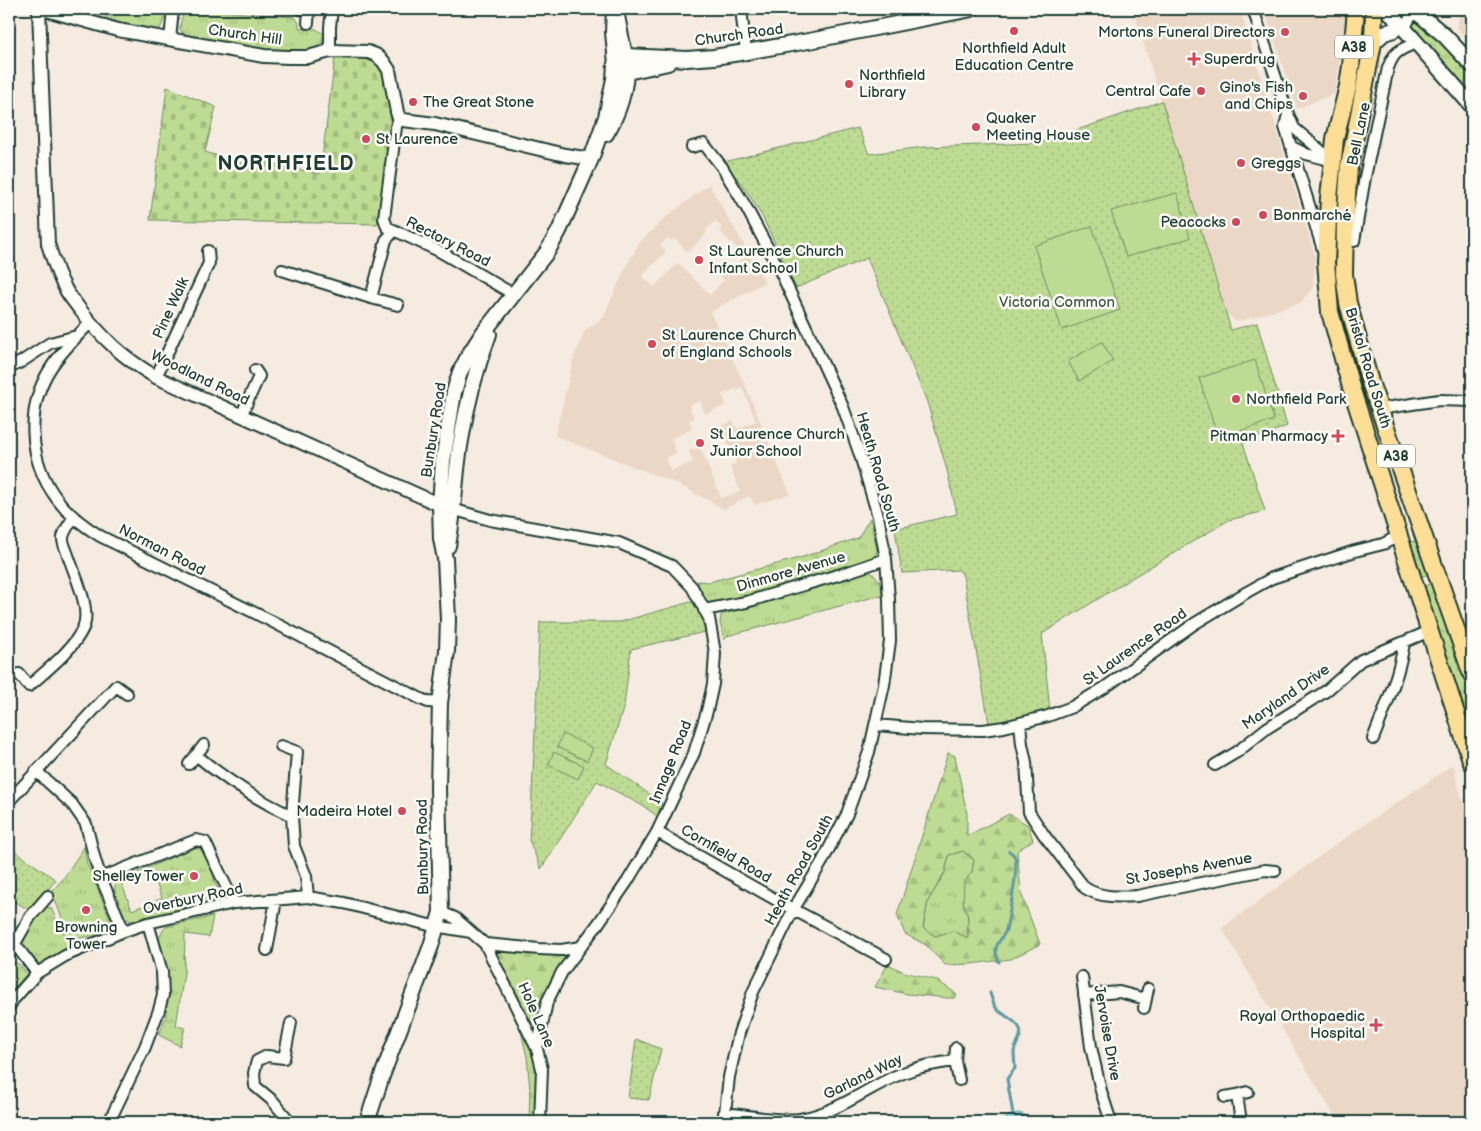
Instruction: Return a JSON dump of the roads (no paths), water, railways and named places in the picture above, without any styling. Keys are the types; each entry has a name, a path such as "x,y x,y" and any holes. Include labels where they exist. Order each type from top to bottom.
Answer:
{"highway":[{"name":"A38","path":"1333,161 1335,139 1350,76 1356,9"},
{"name":"A38","path":"1349,166 1372,43 1374,9"},
{"path":"1333,161 1349,166"},
{"name":"Bristol Road South","path":"1333,161 1326,262 1329,301 1334,330 1472,763"},
{"name":"Bristol Road South","path":"1349,166 1344,274 1350,308 1370,382 1472,675"},
{"path":"1400,536 1422,530"},
{"path":"1417,592 1427,578 1435,577 1439,579"}],"main road":[{"name":"Church Road","path":"628,72 687,59 746,52 823,39 972,9"},
{"path":"1374,9 1400,30 1440,70 1472,106"},
{"path":"1387,9 1411,45 1440,70"},
{"path":"1416,9 1472,65"},
{"path":"1372,43 1384,33 1400,30"},
{"name":"Church Road","path":"621,60 687,59"},
{"path":"591,159 616,118 628,72 621,60"},
{"path":"591,159 606,117 614,80 621,60"},
{"name":"Bunbury Road","path":"367,1122 382,1076 431,946 441,912 438,787 440,703 448,619 446,559 441,539 446,507 443,461 454,392 460,372 483,333 547,252 559,231 591,159"}],"street":[{"name":"Woodland Road","path":"39,9 48,244 56,270 65,289 90,323 134,365 156,377 446,507"},
{"name":"Church Hill","path":"44,9 118,30 272,56 308,57 330,51 368,52 383,60 389,70 394,104 399,118"},
{"path":"170,40 173,9"},
{"path":"301,9 309,9 308,23"},
{"path":"330,51 332,9"},
{"path":"612,9 612,32 621,60"},
{"path":"617,9 621,60"},
{"path":"741,9 746,52"},
{"name":"Bristol Road South","path":"1253,9 1294,128 1333,161"},
{"path":"1400,30 1416,9"},
{"name":"Bell Lane","path":"1354,241 1365,177 1388,68 1392,56 1411,45"},
{"name":"Bristol Road South","path":"1288,114 1286,127 1326,262"},
{"path":"399,118 435,124 565,155 591,159"},
{"name":"Rectory Road","path":"399,118 396,127 384,218 387,227 439,251 513,294"},
{"name":"Heath Road South","path":"692,147 704,144 722,167 746,207 789,291 843,407 860,455 878,516 886,559 890,599 890,641 884,685 869,752 847,814 822,862 793,910 753,992 739,1033 729,1077 724,1118"},
{"path":"1292,147 1306,154 1333,161"},
{"path":"372,298 386,240 394,231"},
{"name":"Pine Walk","path":"156,377 208,262 208,251"},
{"path":"282,270 398,305"},
{"name":"Norman Road","path":"90,323 52,367 42,386 35,409 33,427 35,452 42,476 56,498 74,517 100,536 269,620 421,699 440,703"},
{"path":"9,368 50,343 77,336"},
{"path":"241,416 260,374"},
{"path":"1379,409 1439,400 1472,401"},
{"name":"Innage Road","path":"446,507 490,520 619,542 672,566 692,587 709,618 715,653 713,684 694,753 657,832 627,882 562,972 547,1002 537,1049"},
{"path":"19,674 29,686 56,662 79,636 84,627 86,617 83,600 62,539 66,528 74,517"},
{"name":"St Laurence Road","path":"876,725 983,730 1048,716 1072,707 1104,688 1194,624 1272,578 1355,551 1383,544 1400,536"},
{"name":"Dinmore Avenue","path":"704,610 746,602 886,559"},
{"name":"Maryland Drive","path":"1215,764 1237,752 1267,728 1326,691 1361,660 1430,631"},
{"path":"1373,739 1402,660 1404,643"},
{"path":"9,801 116,686 127,694"},
{"name":"St Josephs Avenue","path":"1020,723 1026,762 1029,812 1044,836 1085,888 1094,894 1123,897 1136,896 1265,870 1274,870"},
{"path":"189,764 204,745"},
{"path":"281,746 297,752 292,816 294,846 306,876 308,897"},
{"path":"196,755 240,789 292,816"},
{"path":"36,771 72,804 86,824 102,878 124,931"},
{"name":"Cornfield Road","path":"657,832 793,910 886,959"},
{"path":"102,878 196,840 205,842 234,903"},
{"path":"9,954 30,917 48,896"},
{"name":"Overbury Road","path":"9,1006 12,1000 37,973 66,956 124,931 148,923 234,903 308,897 344,903 437,926"},
{"path":"268,950 276,900"},
{"name":"Hole Lane","path":"441,912 455,918 485,944 537,1049 542,1069 540,1122"},
{"path":"109,1122 145,1047 159,1010 162,995 162,972 148,923"},
{"path":"437,926 471,932"},
{"path":"14,943 37,973"},
{"path":"485,944 561,950 581,947"},
{"name":"Jervoise Drive","path":"1082,977 1091,1047 1111,1122"},
{"path":"1084,995 1119,992 1146,999"},
{"path":"290,1122 273,1102 255,1086 254,1073 256,1061 267,1056 284,1058 291,1023"},
{"path":"956,1048 955,1061 959,1080"},
{"name":"Garland Way","path":"724,1118 790,1120 807,1117 845,1104 908,1071 933,1063 955,1061"},
{"path":"1225,1097 1248,1092"},
{"path":"1237,1095 1241,1122"}],"water":[{"path":"1018,1113 1029,1118 1031,1122 1003,1122 1008,1116"}],"waterway":[{"path":"999,962 996,948 1006,930 1016,871 1015,857 1009,851"},
{"path":"990,993 997,1009 1016,1024 1021,1032 1014,1052 1015,1068 1007,1079 1013,1114"}],"place":[{"name":"Northfield Adult Education Centre","path":"1014,31"},
{"name":"Mortons Funeral Directors","path":"1285,32"},
{"name":"Superdrug","path":"1194,59"},
{"name":"Northfield Library","path":"849,84"},
{"name":"Central Cafe","path":"1201,91"},
{"name":"Gino's Fish and Chips","path":"1303,96"},
{"name":"The Great Stone","path":"413,102"},
{"name":"Quaker Meeting House","path":"976,127"},
{"name":"St Laurence","path":"366,139"},
{"name":"Greggs","path":"1241,163"},
{"name":"Bonmarché","path":"1263,215"},
{"name":"Peacocks","path":"1236,222"},
{"name":"St Laurence Church Infant School","path":"699,260"},
{"name":"St Laurence Church of England Schools","path":"652,344"},
{"name":"Northfield Park","path":"1236,399"},
{"name":"Pitman Pharmacy","path":"1338,436"},
{"name":"St Laurence Church Junior School","path":"700,443"},
{"name":"Madeira Hotel","path":"402,811"},
{"name":"Shelley Tower","path":"194,876"},
{"name":"Browning Tower","path":"86,910"},
{"name":"Royal Orthopaedic Hospital","path":"1376,1025"}],"district":[{"name":"NORTHFIELD","path":"286,164"}],"park label":[{"name":"Victoria Common","path":"1057,302"}]}
